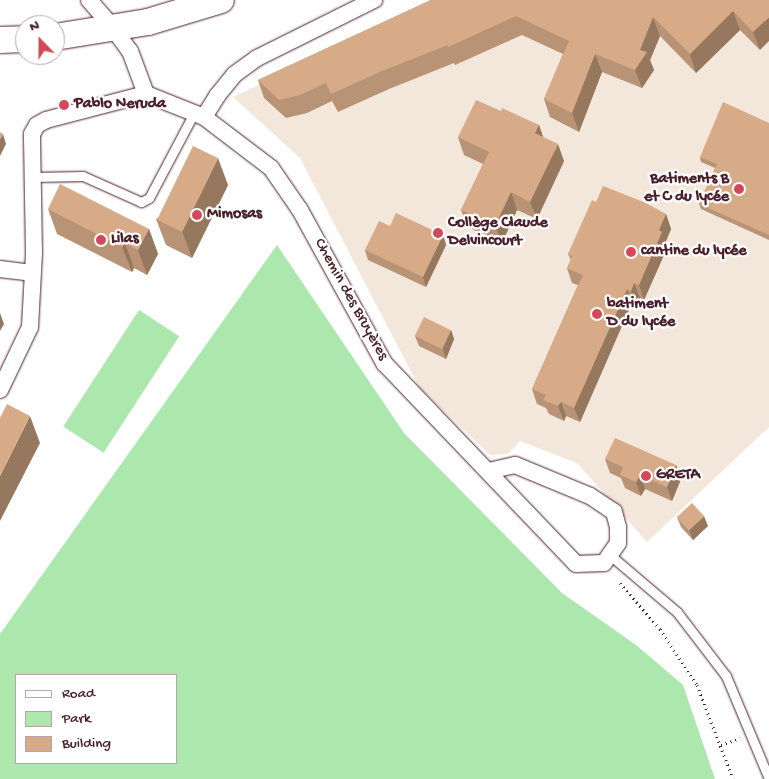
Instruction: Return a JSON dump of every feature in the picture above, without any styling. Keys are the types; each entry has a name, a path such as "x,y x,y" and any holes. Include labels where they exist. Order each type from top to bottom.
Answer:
{"main road":[{"path":"65,35 148,22 221,0"},
{"path":"0,40 15,39"}],"street":[{"path":"0,390 30,327 34,253 32,134 37,125 46,120 146,94 130,51 88,0"},
{"path":"199,115 236,74 257,58 374,0"},
{"name":"Chemin des Bruyères","path":"146,94 199,115 271,168 300,210 384,363 576,564 607,559"},
{"path":"0,268 32,273"},
{"path":"489,472 515,465 590,496 614,512 618,527 618,543 607,559"}],"lane":[{"path":"34,177 83,176 141,202 149,198 199,115"},
{"path":"607,559 677,612 726,676 769,779"}],"path":[{"path":"607,559 660,629 696,684 733,779"},
{"path":"721,745 750,734"}],"shaded area":[{"path":"434,0 769,0 769,427 647,542 577,463 520,441 508,454 490,455 419,387 300,158 233,97 405,17"}],"green space":[{"path":"277,245 404,433 562,593 636,645 683,685 715,779 0,779 0,634"},
{"path":"139,310 179,336 104,453 63,427"}],"building":[{"path":"431,0 769,0 769,17 753,32 733,11 690,54 653,17 640,50 647,52 635,70 595,54 572,113 544,99 569,41 516,16 448,47 448,45 382,71 331,94 326,83 300,95 279,100 258,80"},
{"path":"476,100 501,111 502,108 539,125 535,133 558,144 530,202 511,192 495,226 461,210 489,152 458,137"},
{"name":"Batiments B et C du lycée","path":"723,102 769,123 769,235 699,204 717,164 700,157"},
{"path":"193,146 218,158 182,232 157,220"},
{"path":"60,184 149,229 138,250 125,243 122,247 48,209"},
{"name":"batiment D du lycée","path":"603,186 646,203 666,214 659,230 662,232 639,285 634,283 631,291 627,289 574,408 561,402 558,406 543,400 546,395 532,389 583,275 567,268 572,256 568,254 592,200 596,202"},
{"path":"396,213 443,235 423,277 365,250 379,221 390,226"},
{"path":"424,317 451,330 442,349 415,336"},
{"path":"7,404 30,416 0,476 0,418"},
{"path":"615,438 676,465 667,487 640,475 636,482 620,475 623,467 605,459"},
{"path":"692,503 704,516 689,530 677,517"}],"place":[{"name":"Pablo Neruda","path":"64,105"},
{"name":"Batiments B et C du lycée","path":"739,189"},
{"name":"Mimosas","path":"197,215"},
{"name":"Collège Claude Delvincourt","path":"438,233"},
{"name":"Lilas","path":"101,240"},
{"name":"cantine du lycée","path":"631,252"},
{"name":"batiment D du lycée","path":"597,314"},
{"name":"GRETA","path":"646,476"}]}
